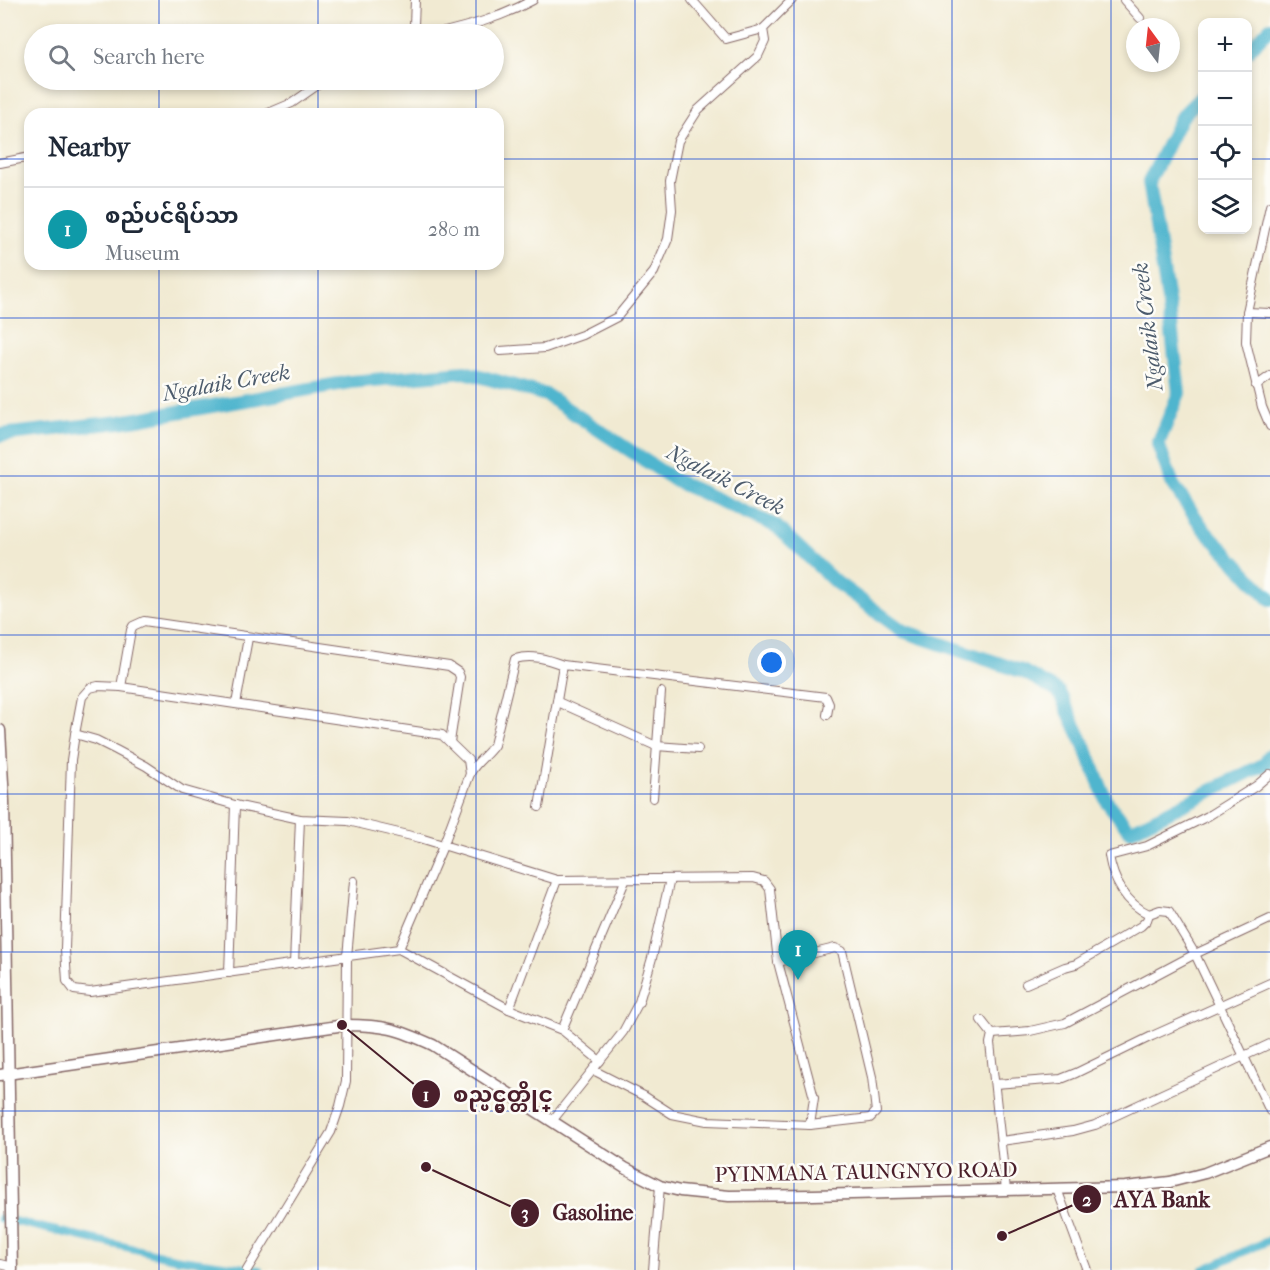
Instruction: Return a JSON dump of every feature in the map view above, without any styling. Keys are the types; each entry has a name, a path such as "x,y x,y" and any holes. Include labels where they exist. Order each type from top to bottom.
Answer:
{"main road":[{"path":"0,730 4,801 5,1074 12,1202 12,1268"},
{"name":"PYINMANA TAUNGNYO ROAD","path":"5,1074 345,1025 374,1025 401,1030 433,1045 625,1168 660,1186 729,1196 1125,1187 1170,1182 1204,1173 1270,1146"}],"street":[{"path":"414,24 416,0"},
{"path":"475,24 513,11 533,0"},
{"path":"692,0 726,39 763,29 792,0"},
{"path":"1124,0 1140,18"},
{"path":"500,351 545,348 582,335 617,317 654,272 668,239 672,210 670,181 678,141 698,110 758,56 765,41 763,29"},
{"path":"280,108 311,90"},
{"path":"0,163 24,158"},
{"path":"1270,206 1247,312 1246,342 1256,386 1270,426"},
{"path":"1247,312 1270,313"},
{"path":"1256,386 1270,376"},
{"path":"121,687 131,630 137,623 144,621 454,668 460,677 450,742"},
{"path":"236,704 248,638"},
{"path":"399,949 443,846 473,766 488,755 494,745 515,659 524,656 543,658 563,665 826,697 829,704 827,715"},
{"path":"539,807 563,665"},
{"path":"470,774 468,760 442,735 121,687 90,688 82,697 71,760 67,981 74,990 90,992 399,949 509,1009 562,1030 600,1062"},
{"path":"653,798 662,692"},
{"path":"558,702 657,747 698,749"},
{"path":"75,734 96,740 116,750 146,766 182,790 235,805 300,819 348,821 557,880 753,878 764,881 770,889 778,962 814,1098 810,1125"},
{"path":"1270,774 1256,786 1208,816 1147,846 1109,856 1112,872 1123,892 1139,910 1149,914 1160,910 1169,911 1195,954 1270,1111"},
{"path":"229,973 235,805"},
{"path":"294,964 300,819"},
{"path":"552,1121 623,1032 639,1002 652,958 670,879"},
{"path":"509,1009 557,880"},
{"path":"562,1030 624,880"},
{"path":"247,1270 331,1132 340,1106 346,1080 347,957 354,881"},
{"path":"1026,984 1076,964 1141,926 1149,914"},
{"path":"992,1034 1030,1031 1065,1023 1195,954 1270,919"},
{"path":"593,1070 644,1096 672,1114 707,1121 810,1125 873,1116 876,1112 872,1077 842,951 835,948 778,962"},
{"path":"995,1084 1061,1079 1270,983"},
{"path":"981,1020 992,1034"},
{"path":"992,1034 990,1043 1006,1190"},
{"path":"1001,1141 1073,1131 1095,1125 1270,1044"},
{"path":"653,1270 660,1186"},
{"path":"1057,1189 1087,1270"},
{"path":"0,1264 12,1268"}],"waterway":[{"name":"Ngalaik Creek","path":"1252,47 1270,28"},
{"name":"Ngalaik Creek","path":"1198,100 1181,117 1149,182 1169,307 1179,393 1158,444 1173,485 1203,528 1270,599"},
{"name":"Ngalaik Creek","path":"0,435 120,422 350,382 465,372 546,395 676,481 776,526 833,580 903,631 1024,672 1059,692 1085,747 1107,802 1130,831 1265,764 1270,755"},
{"path":"0,1218 174,1258 259,1270"},
{"path":"1203,1270 1270,1240"}],"place":[{"name":"စည်ပင်ရိပ်သာ","path":"798,980"},
{"name":"စည္ပင္မွတ္တိုင္","path":"342,1025"},
{"name":"Gasoline","path":"426,1167"},
{"name":"AYA Bank","path":"1002,1236"}]}
